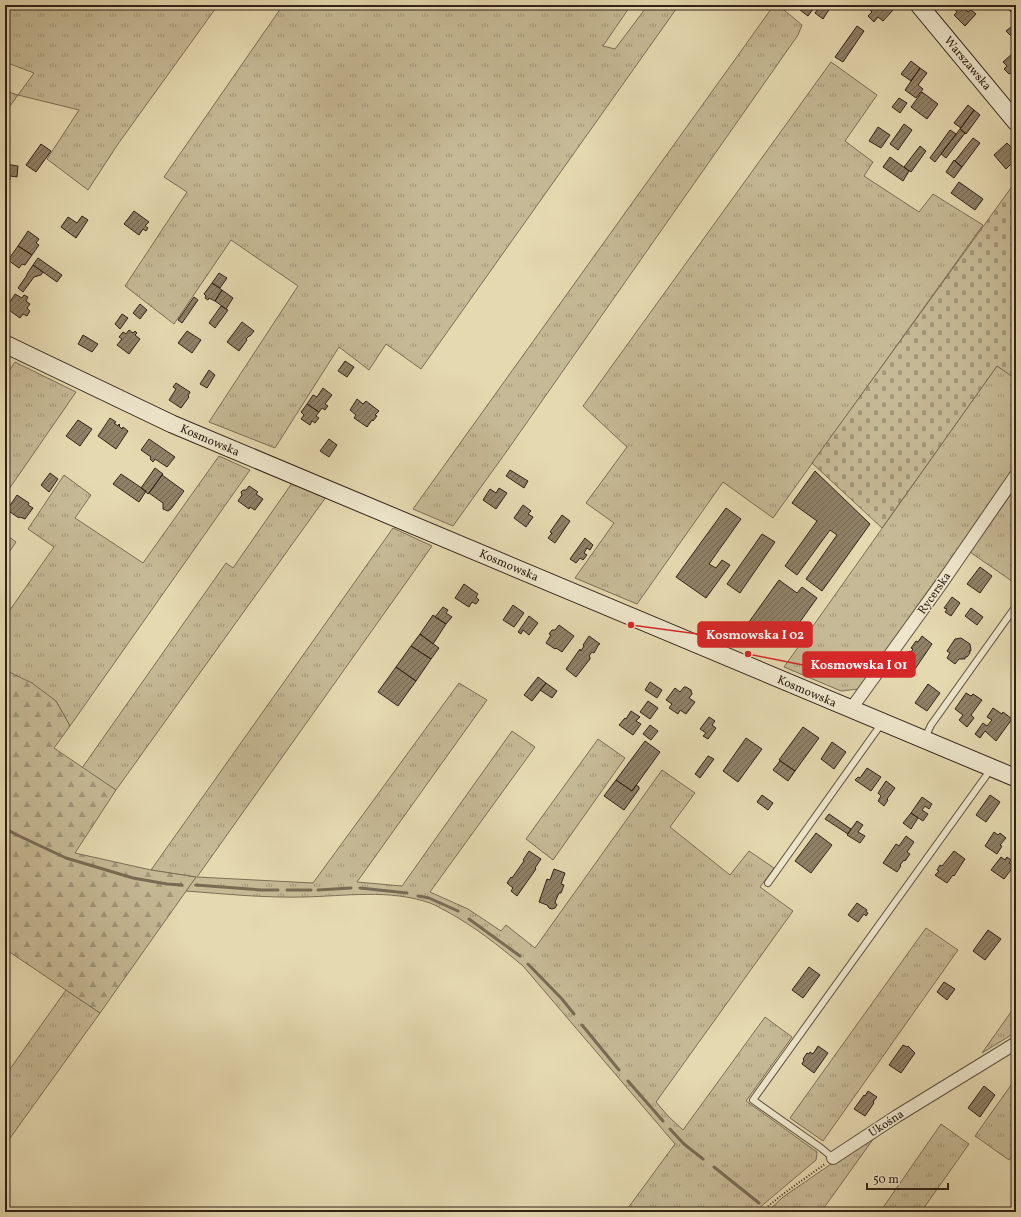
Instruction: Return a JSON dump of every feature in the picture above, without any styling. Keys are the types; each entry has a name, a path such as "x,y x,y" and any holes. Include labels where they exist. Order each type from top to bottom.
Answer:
{"street":[{"name":"Warszawska","path":"919,5 1016,122"},
{"name":"Kosmowska","path":"5,344 172,424 1016,778"},
{"name":"Rycerska","path":"851,709 1016,475"},
{"name":"Ukośna","path":"833,1158 897,1116 1016,1043"}],"lane":[{"path":"925,740 931,725 1016,606"},
{"path":"768,883 883,722"},
{"path":"833,1158 753,1100 992,768"}],"path":[{"path":"761,1212 783,1194 833,1158"}],"green space":[{"path":"5,5 218,5 118,144 88,190 47,159 79,110 18,95 34,73 5,62"},
{"path":"283,5 631,5 603,46 615,49 648,5 679,5 421,369 386,344 369,370 339,347 275,448 209,422 298,286 231,240 174,324 125,286 187,192 164,177"},
{"path":"774,5 778,5 802,25 798,35 509,448 453,526 413,509"},
{"path":"831,62 877,95 845,141 873,162 864,176 919,212 933,194 983,225 773,518 723,482 637,604 575,578 614,523 586,503 627,447 583,406"},
{"path":"5,91 18,95 5,113"},
{"path":"1016,181 1016,379 997,366 882,528 812,463"},
{"path":"15,362 76,392 5,495 5,377"},
{"path":"997,366 1016,379 1016,466 859,689 841,691 784,667"},
{"path":"219,456 250,470 70,726 56,701 5,670 5,617 54,547 28,529 64,475 91,495 75,518 143,563"},
{"path":"292,483 326,497 116,790 82,768 226,563 233,568"},
{"path":"1016,487 1016,584 970,552"},
{"path":"393,528 432,546 197,877 313,883 459,683 487,700 357,882 402,886 512,731 535,747 430,892 468,909 501,931 506,925 535,948 662,770 695,793 670,827 730,875 749,851 774,868 760,887 793,911 656,1102 683,1130 765,1017 792,1037 746,1101 817,1152 816,1160 758,1209 752,1212 625,1212 675,1144 523,966 476,930 446,911 432,904 399,896 368,894 275,897 186,891 196,877 151,870"},
{"path":"5,534 16,542 5,558"},
{"path":"5,670 32,683 56,701 70,726 54,748 116,790 75,853 151,870 196,877 100,1013 5,949"},
{"path":"598,739 625,758 553,860 526,839"},
{"path":"926,928 958,950 823,1141 790,1118"},
{"path":"66,990 100,1013 5,1145 5,1076"},
{"path":"1016,1005 1016,1032 982,1053"},
{"path":"1016,1078 1016,1150 1009,1160 975,1136"},
{"path":"941,1124 969,1144 921,1212 880,1212"},
{"path":"879,1131 821,1212 767,1212 783,1197"}],"building":[{"path":"803,5 816,5 808,16 800,10"},
{"path":"821,5 832,5 823,19 815,13"},
{"path":"871,5 889,5 894,9 883,21 878,17 874,22 868,16 872,12 868,8"},
{"path":"956,5 961,8 962,6 968,12 971,10 976,14 965,26 954,15 957,12 953,8"},
{"path":"1007,5 1016,5 1016,11 1013,14 1006,7"},
{"path":"1016,23 1016,35 1013,38 1006,31"},
{"path":"857,26 864,31 843,62 835,57"},
{"path":"1013,53 1016,57 1016,76 1012,72 1009,74 1004,69 1007,66 1003,62"},
{"path":"911,61 920,68 911,81 901,74"},
{"path":"920,68 927,73 918,85 923,89 916,98 905,90"},
{"path":"922,92 938,104 927,119 911,107"},
{"path":"899,98 907,103 900,113 892,107"},
{"path":"968,105 974,110 961,128 954,123"},
{"path":"974,110 980,115 966,134 960,129"},
{"path":"904,124 912,130 898,150 890,144"},
{"path":"878,127 890,135 881,148 869,141"},
{"path":"960,129 965,133 946,158 941,154"},
{"path":"950,130 956,134 935,162 930,158"},
{"path":"973,138 980,143 962,167 955,161"},
{"path":"1007,143 1016,152 1016,159 1006,169 994,155"},
{"path":"41,144 51,151 36,172 26,165"},
{"path":"920,146 926,151 911,172 904,167"},
{"path":"890,157 909,171 903,181 883,167"},
{"path":"954,160 962,167 954,178 946,172"},
{"path":"5,164 18,166 17,177 10,176 10,180 5,180"},
{"path":"959,182 983,199 975,210 951,193"},
{"path":"134,211 149,222 145,226 148,228 146,231 143,229 139,235 124,224"},
{"path":"82,216 88,220 76,238 61,227 68,217 77,223"},
{"path":"28,231 39,239 36,243 39,245 32,255 18,246"},
{"path":"18,246 32,255 25,265 22,264 19,268 8,260"},
{"path":"38,258 62,275 57,282 33,265"},
{"path":"33,265 43,272 41,275 34,277 23,292 18,288"},
{"path":"219,273 227,278 220,288 212,283"},
{"path":"212,283 222,290 215,301 209,298 208,300 205,298 206,296 204,294"},
{"path":"222,290 233,298 226,309 215,301"},
{"path":"15,294 22,298 24,295 28,297 26,301 30,304 27,308 30,311 27,316 23,314 20,318 6,308"},
{"path":"194,297 198,300 182,323 178,320"},
{"path":"140,304 147,310 140,319 133,313"},
{"path":"221,306 228,310 215,328 209,323"},
{"path":"122,314 128,318 120,329 115,324"},
{"path":"242,322 254,331 246,339 247,340 239,351 227,342"},
{"path":"129,330 133,333 135,331 137,333 135,335 140,339 129,354 117,345 122,339 119,337 123,332 126,334"},
{"path":"187,331 201,340 192,353 178,343"},
{"path":"83,335 98,344 92,352 78,344"},
{"path":"345,361 354,367 347,377 338,371"},
{"path":"209,370 215,375 207,388 200,384"},
{"path":"176,383 190,392 189,397 181,408 169,400 176,389 173,387"},
{"path":"323,388 332,395 325,404 328,406 325,410 322,408 319,412 307,404 313,395 317,397"},
{"path":"357,399 363,404 366,401 379,411 375,415 377,416 367,427 354,418 356,415 350,410"},
{"path":"307,404 319,412 316,416 319,418 315,423 312,421 310,425 301,419 304,415 301,412"},
{"path":"110,418 116,422 114,423 118,426 119,424 122,429 123,427 128,431 116,449 98,436"},
{"path":"78,420 92,429 80,446 66,436"},
{"path":"149,439 175,457 167,467 155,459 153,462 150,459 151,457 141,450"},
{"path":"329,439 337,445 329,457 320,451"},
{"path":"155,468 163,474 148,494 141,488"},
{"path":"510,470 528,481 524,488 506,476"},
{"path":"815,471 870,524 822,591 806,579 837,535 830,530 797,575 785,566 817,521 792,503"},
{"path":"50,473 58,479 49,492 41,485"},
{"path":"121,474 146,491 139,502 113,484"},
{"path":"162,475 184,491 168,511 163,509 163,503 149,493"},
{"path":"249,486 258,492 256,494 263,499 255,510 250,507 249,509 238,501 242,495 241,492 246,490"},
{"path":"499,488 507,493 496,509 483,500 490,489 496,493"},
{"path":"17,495 29,503 28,505 33,508 25,519 19,518 7,510"},
{"path":"523,505 531,511 528,514 533,517 526,527 514,518"},
{"path":"726,508 741,519 709,564 716,568 722,560 730,565 706,598 676,577"},
{"path":"562,515 570,521 555,543 548,538 552,533 550,532"},
{"path":"762,534 775,542 740,593 727,584"},
{"path":"585,538 593,545 590,550 587,548 584,553 587,555 583,560 580,558 576,563 570,559"},
{"path":"980,567 992,576 980,593 967,584"},
{"path":"779,580 797,593 802,587 817,598 782,647 749,622"},
{"path":"464,584 478,594 476,597 479,600 476,604 472,602 469,607 455,598"},
{"path":"952,597 960,603 951,616 945,612 947,609 944,608"},
{"path":"513,605 524,613 514,627 503,620"},
{"path":"443,607 448,610 446,613 452,617 446,624 435,617"},
{"path":"971,608 983,617 977,625 965,616"},
{"path":"433,615 446,624 433,644 420,634"},
{"path":"529,616 538,623 529,635 523,630 521,634 518,632"},
{"path":"559,625 574,636 562,652 546,643 551,635 549,634"},
{"path":"420,634 439,648 431,659 411,646"},
{"path":"589,636 600,644 594,653 592,652 589,656 590,659 576,677 566,669 580,649 581,651"},
{"path":"922,636 932,644 915,669 903,660 909,651 911,652 913,649 911,648 916,641 918,642"},
{"path":"961,638 970,644 971,651 969,651 970,653 967,657 965,657 965,659 959,659 955,664 947,658 950,653 947,651 955,639"},
{"path":"411,646 431,659 416,681 396,667"},
{"path":"396,667 416,681 398,706 378,692"},
{"path":"538,677 546,683 532,701 524,695"},
{"path":"650,682 662,690 657,698 645,690"},
{"path":"546,683 557,691 552,698 540,690"},
{"path":"928,684 940,693 927,711 915,703"},
{"path":"684,687 691,690 692,694 689,698 695,702 686,714 680,710 678,714 669,708 672,704 666,700 675,688 680,692"},
{"path":"966,693 971,696 973,694 982,700 971,715 974,718 967,727 959,720 963,715 955,709"},
{"path":"648,701 658,708 650,719 640,712"},
{"path":"993,708 1002,714 1003,712 1012,719 996,741 985,731 980,738 975,734 983,723 987,726 992,720 987,717"},
{"path":"631,711 640,717 636,721 641,724 633,735 619,725 625,718 626,719"},
{"path":"709,717 715,721 712,725 716,728 708,739 703,736 706,733 700,729"},
{"path":"650,725 658,731 651,740 643,734"},
{"path":"803,727 819,738 795,771 779,760"},
{"path":"746,738 762,749 738,782 723,771"},
{"path":"645,741 660,752 632,791 616,780"},
{"path":"832,742 846,752 834,769 821,759"},
{"path":"708,756 714,759 700,778 695,774"},
{"path":"780,761 795,771 788,781 773,770"},
{"path":"867,768 881,777 871,791 855,780 858,777 860,778"},
{"path":"616,780 632,791 636,785 639,787 624,810 604,796"},
{"path":"886,781 895,788 884,806 878,801 881,796 878,793"},
{"path":"762,795 773,803 768,810 757,802"},
{"path":"990,795 1000,802 986,822 976,815"},
{"path":"922,797 932,804 929,809 925,806 922,810 928,814 923,821 911,813"},
{"path":"911,813 918,818 911,829 903,823"},
{"path":"829,814 851,829 848,834 825,819"},
{"path":"857,821 863,825 858,832 865,836 860,843 847,835"},
{"path":"994,832 998,835 1000,833 1006,838 1000,845 1002,846 997,854 985,846"},
{"path":"816,833 832,845 811,873 795,861"},
{"path":"906,836 914,842 907,852 910,854 900,865 901,866 897,872 883,863 896,844 899,846"},
{"path":"529,851 541,859 535,868 536,869 517,896 511,891 513,888 507,883 524,861 523,860"},
{"path":"954,851 965,859 954,876 953,875 947,883 935,875 939,871 937,870 940,865 942,866"},
{"path":"1001,857 1005,860 1007,857 1011,860 1009,863 1014,866 1004,879 991,870"},
{"path":"554,869 565,873 561,884 564,885 555,902 557,905 552,909 539,902 547,879 550,880"},
{"path":"1016,882 1016,895 1011,890"},
{"path":"857,903 867,910 866,912 868,913 866,916 864,914 858,922 848,915"},
{"path":"988,930 1001,939 985,960 973,951"},
{"path":"809,967 820,975 803,998 792,990"},
{"path":"944,982 955,989 947,1000 937,992"},
{"path":"903,1045 908,1046 915,1053 901,1073 889,1065"},
{"path":"818,1046 828,1053 814,1073 802,1064 807,1053 809,1054 810,1052 813,1054"},
{"path":"984,1086 995,1095 980,1117 968,1108"},
{"path":"868,1091 877,1097 865,1116 854,1109"}],"waterway":[{"path":"5,828 66,858 133,878 182,885"},
{"path":"196,885 278,890"},
{"path":"318,890 351,888"},
{"path":"360,888 407,893"},
{"path":"287,890 311,890"},
{"path":"418,896 429,898 458,911"},
{"path":"469,919 520,956"},
{"path":"528,964 562,999 574,1014"},
{"path":"582,1025 619,1070"},
{"path":"628,1081 663,1121"},
{"path":"670,1129 684,1144 703,1159"},
{"path":"714,1167 759,1203"}],"place":[{"name":"Kosmowska I 02","path":"631,625"},
{"name":"Kosmowska I 01","path":"748,654"}]}
